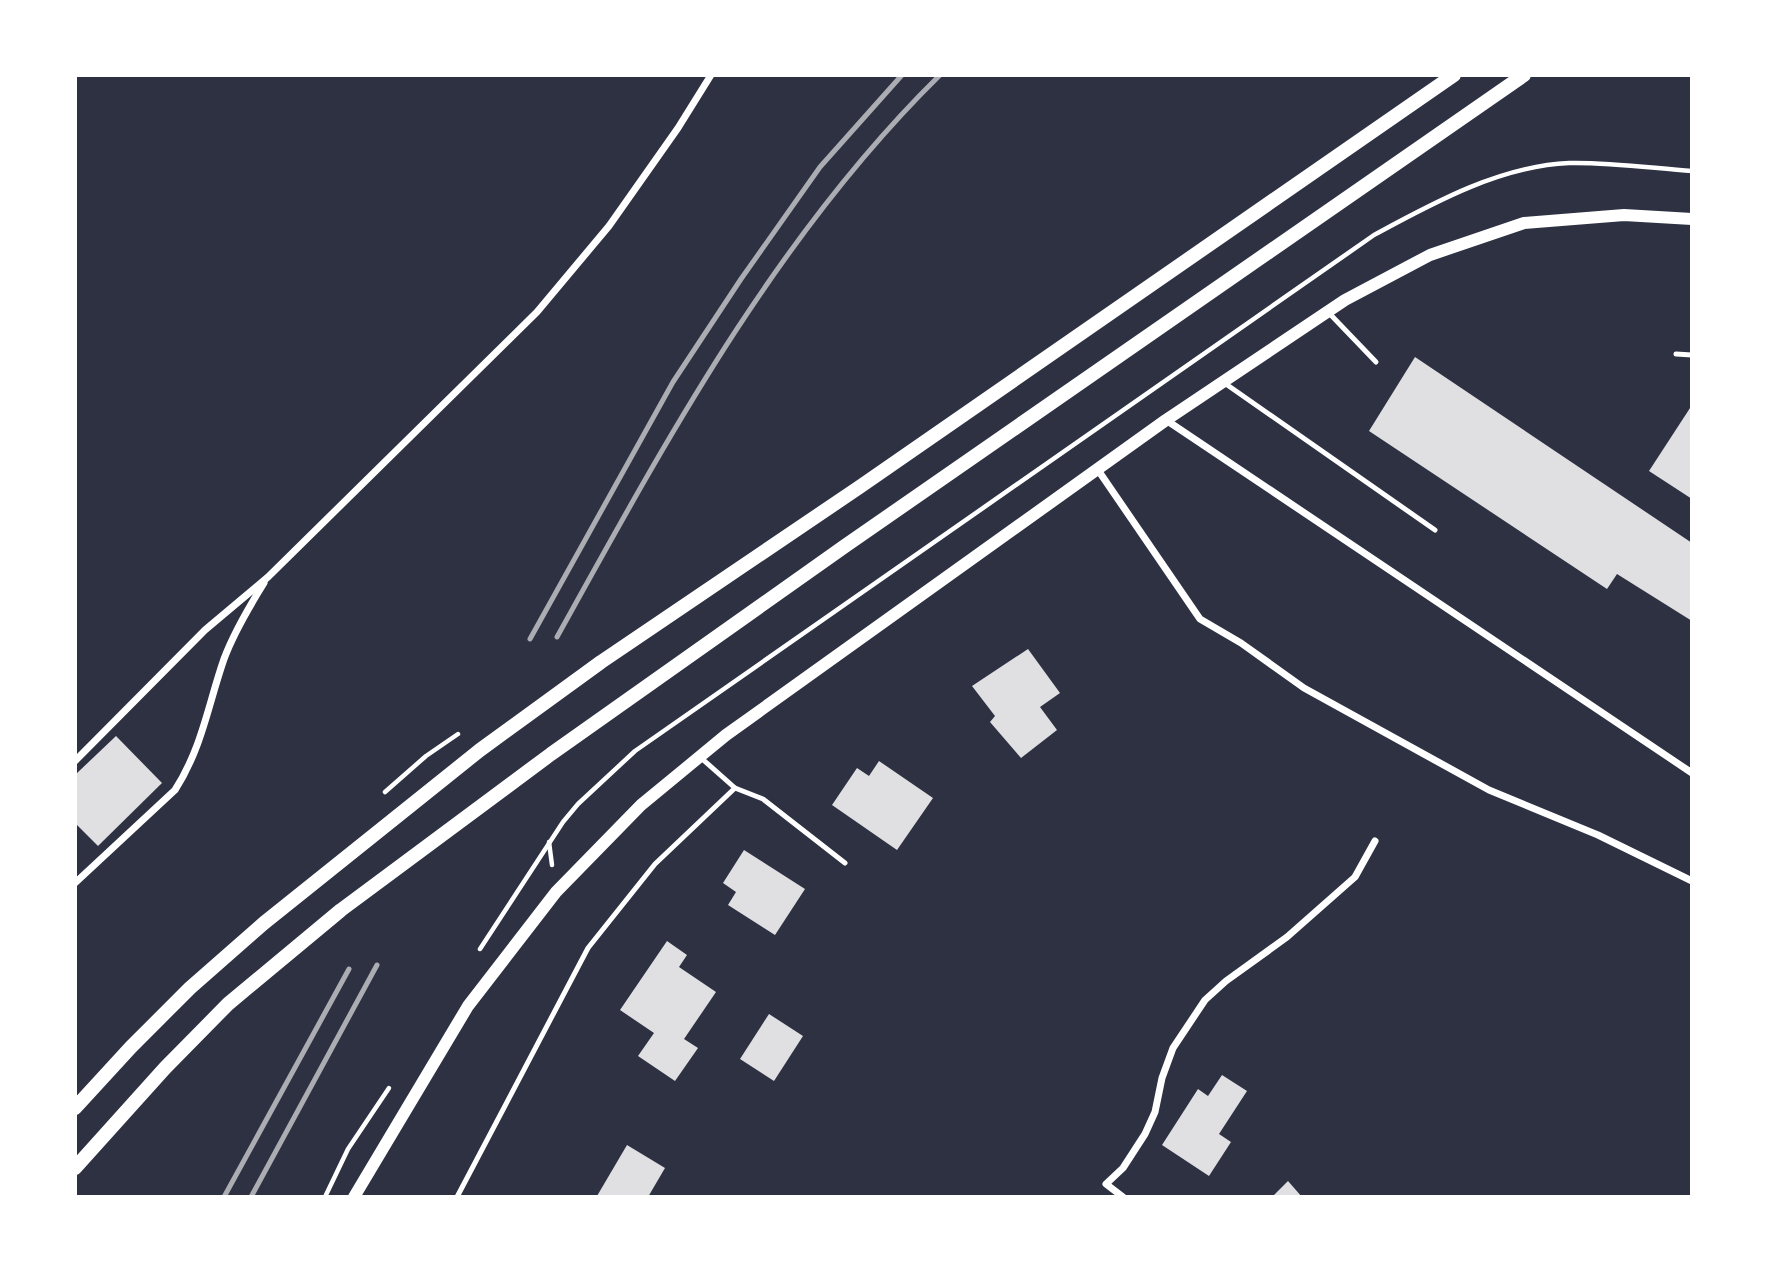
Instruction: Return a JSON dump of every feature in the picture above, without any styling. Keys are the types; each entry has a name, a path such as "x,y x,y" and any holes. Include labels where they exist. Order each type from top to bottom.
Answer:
{"main road":[{"path":"75,1108 190,988 264,923 480,750 601,662 862,486 1454,75"},
{"path":"75,1168 165,1068 228,1004 341,910 551,754 845,546 1524,75"}],"street":[{"path":"75,761 205,630 268,577 537,312 609,226 712,75"},
{"path":"354,1197 468,1006 556,892 641,805 726,735 1166,420 1345,300 1430,255 1524,223 1624,215 1692,219"},
{"path":"1166,420 1692,772"},
{"path":"1098,470 1200,619 1241,643 1304,688 1489,790 1598,835 1692,881"},
{"path":"75,883 175,790 187,771 204,730 225,659 237,631 268,577"},
{"path":"1124,1197 1107,1184 1123,1168 1144,1134 1155,1112 1162,1078 1173,1048 1205,1000 1226,981 1287,937 1355,877 1375,841"}],"lane":[{"path":"1328,312 1377,362"},
{"path":"1676,354 1692,355"},
{"path":"1223,382 1435,530"},
{"path":"700,757 735,788 763,799 845,863"},
{"path":"457,1197 588,948 655,864 735,788"}],"building":[{"path":"1415,357 1692,543 1692,621 1617,574 1607,589 1369,431"},
{"path":"1692,405 1692,499 1649,471"},
{"path":"1028,649 1060,693 1040,707 1057,730 1021,758 990,722 995,716 972,686"},
{"path":"116,736 162,783 98,846 75,823 75,775"},
{"path":"879,761 933,798 897,850 832,805 857,768 869,776"},
{"path":"744,850 805,889 775,935 728,905 736,892 723,883"},
{"path":"667,941 687,955 679,967 716,992 684,1039 698,1048 675,1081 638,1056 654,1033 620,1010"},
{"path":"769,1014 803,1036 774,1081 740,1059"},
{"path":"1222,1075 1247,1091 1219,1134 1231,1142 1209,1176 1162,1145 1198,1089 1208,1096"},
{"path":"627,1145 665,1168 648,1197 597,1196"},
{"path":"1288,1181 1302,1197 1272,1197"}],"railway":[{"path":"530,639 673,382 820,167 902,75"},
{"path":"557,637 684,414 776,271 827,202 881,137 940,75"},
{"path":"251,1197 377,965"},
{"path":"224,1197 349,969"}]}
